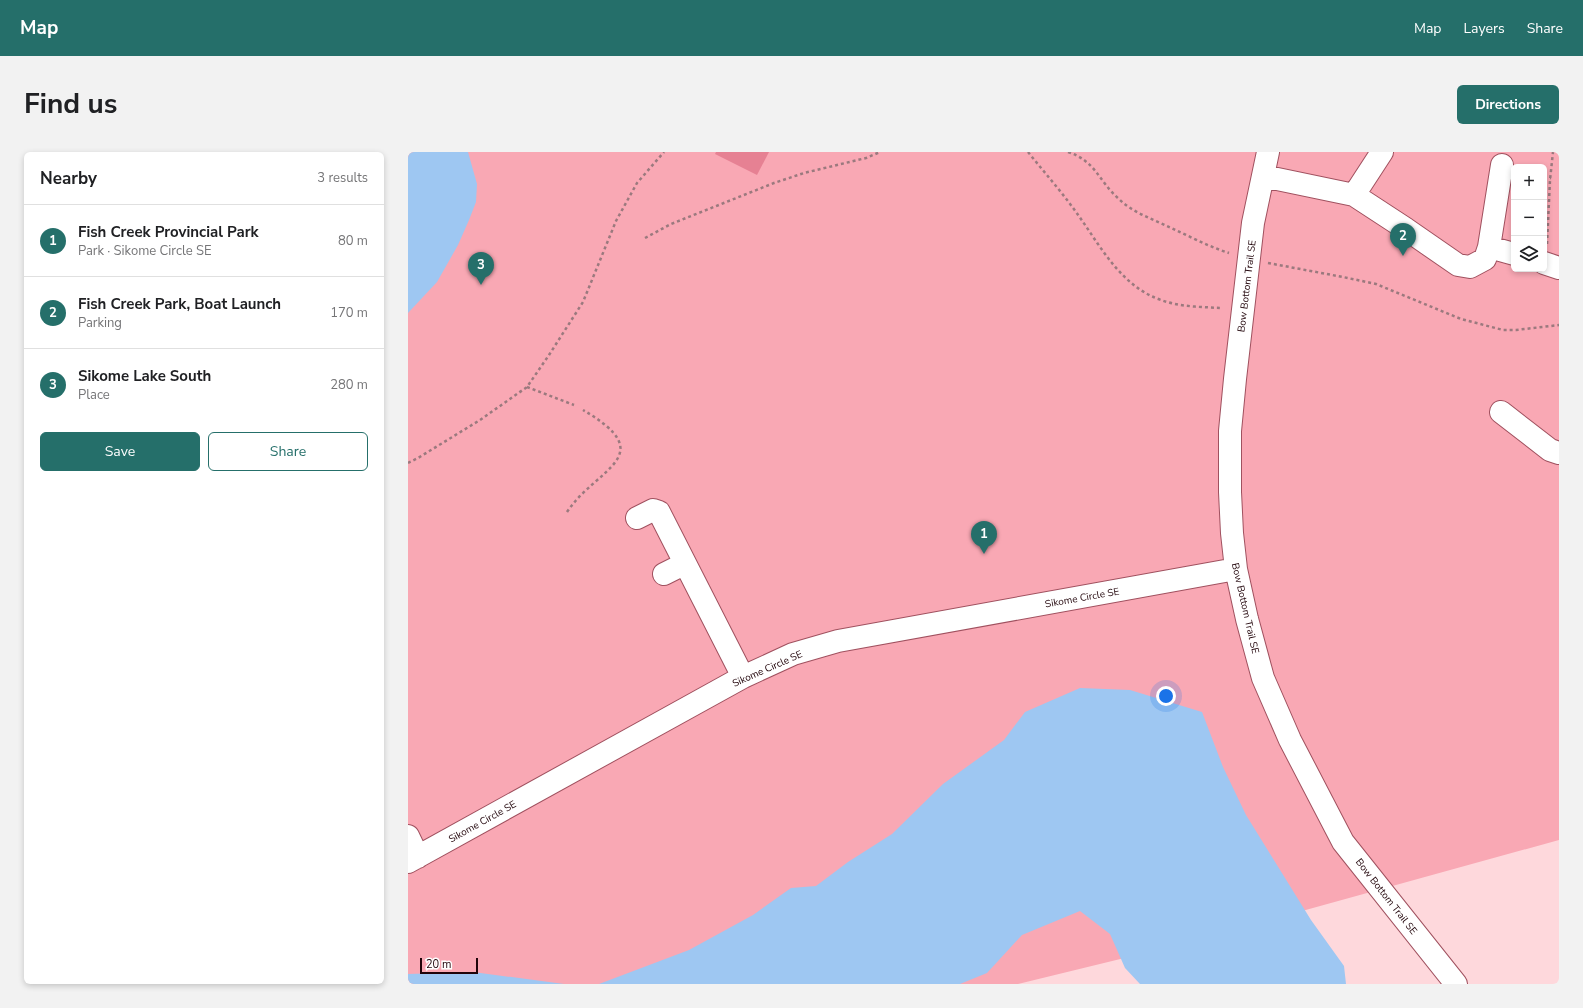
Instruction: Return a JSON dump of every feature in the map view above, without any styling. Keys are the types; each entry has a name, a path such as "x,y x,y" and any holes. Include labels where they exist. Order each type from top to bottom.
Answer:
{"street":[{"name":"Bow Bottom Trail SE","path":"1268,152 1253,223 1230,431 1232,533 1236,569 1247,619 1263,678 1290,740 1343,842 1456,984"},
{"path":"1354,195 1382,152"},
{"path":"1263,176 1354,195 1458,265 1470,267 1485,259 1489,247 1502,165"},
{"path":"1489,247 1511,253"},
{"path":"1501,412 1550,450 1559,453"},
{"path":"637,518 653,510 659,512 684,564 743,677"},
{"path":"664,574 684,564"},
{"name":"Sikome Circle SE","path":"413,859 743,677 793,654 838,641 1236,569"},
{"path":"408,836 413,859"}],"path":[{"path":"408,464 480,420 527,387 583,302 616,220 634,190 664,152"},
{"path":"645,238 671,224 774,183 804,173 866,158 880,152"},
{"path":"1028,152 1068,201 1107,257 1129,282 1161,300 1173,303 1222,308"},
{"path":"1068,152 1084,159 1118,199 1131,209 1212,247 1249,260 1376,284 1461,319 1503,330 1559,325"},
{"path":"1550,265 1550,194 1553,152"},
{"path":"527,387 574,405"},
{"path":"567,512 580,496 612,467 619,455 620,448 617,437 610,429 583,410"}],"shaded area":[{"path":"408,152 1559,152 1559,840 1149,952 1018,984 408,984"}],"water":[{"path":"408,152 468,152 477,184 476,202 458,245 437,282 408,313"},
{"path":"1080,688 1130,690 1202,712 1223,767 1246,815 1311,920 1344,966 1346,984 1140,984 1125,968 1110,934 1080,911 1022,935 987,973 960,984 599,984 689,950 753,915 791,888 816,886 848,862 892,834 943,784 1004,740 1025,712"},
{"path":"473,972 564,984 408,984 408,974"}],"building":[{"path":"716,152 769,152 757,175 715,154"}],"place":[{"name":"Fish Creek Park, Boat Launch","path":"1403,256"},
{"name":"Sikome Lake South","path":"481,285"},
{"name":"Fish Creek Provincial Park","path":"984,554"}]}
